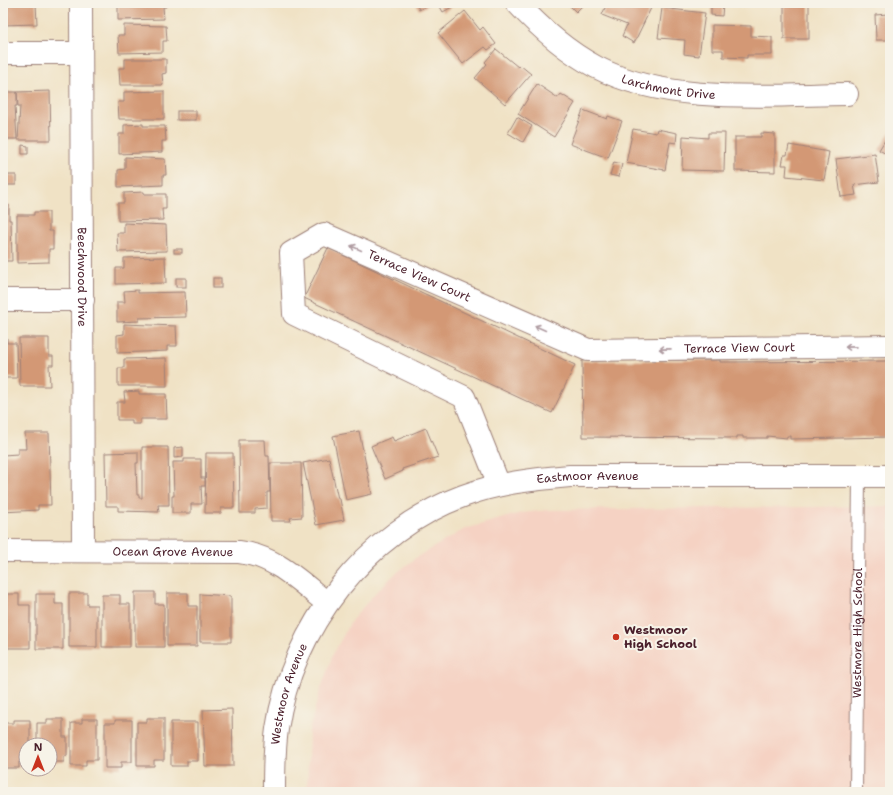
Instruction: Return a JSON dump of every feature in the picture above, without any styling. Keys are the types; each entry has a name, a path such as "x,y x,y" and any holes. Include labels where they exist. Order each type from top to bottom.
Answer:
{"street":[{"name":"Beechwood Drive","path":"81,3 83,551"},
{"name":"Larchmont Drive","path":"516,3 539,27 567,48 597,67 634,82 673,91 713,95 847,94"},
{"path":"3,53 81,53"},
{"name":"Terrace View Court","path":"499,485 464,398 294,314 292,253 324,234 588,350 890,346"},
{"path":"3,300 83,300"},
{"name":"Eastmoor Avenue","path":"327,603 348,577 371,553 399,530 430,511 463,496 499,485 535,479 570,476 859,474 890,476"},
{"name":"Ocean Grove Avenue","path":"3,551 239,552 255,554 279,566 327,603"},
{"name":"Westmoor Avenue","path":"274,792 274,760 277,728 284,697 293,668 307,637 327,603"}],"lane":[{"name":"Westmore High School","path":"856,792 859,474"}],"shaded area":[{"name":"Westmoor High School","path":"890,506 890,792 307,792 309,731 318,697 333,654 352,620 375,593 394,575 417,557 465,529 521,513 548,510"}],"building":[{"path":"3,3 36,3 37,24 3,25"},
{"path":"118,3 166,3 166,7 163,7 164,19 118,20"},
{"path":"416,3 432,3 419,10"},
{"path":"438,3 459,3 443,12"},
{"path":"567,3 585,3 576,12"},
{"path":"607,3 653,4 634,43 622,36 627,25 602,15"},
{"path":"711,3 723,4 722,16 711,15"},
{"path":"784,3 809,3 809,39 784,39"},
{"path":"888,3 890,3 890,40 876,40 875,15 888,14"},
{"path":"662,8 705,13 699,56 684,54 685,40 658,38"},
{"path":"465,11 480,30 483,27 496,44 488,50 485,47 463,64 438,33"},
{"path":"124,25 166,26 167,41 163,41 163,52 119,53 118,35 124,35"},
{"path":"712,25 751,26 751,36 772,37 772,55 747,55 747,58 723,57 723,50 712,50"},
{"path":"496,49 518,67 520,65 531,74 505,104 475,78 487,64 485,62"},
{"path":"125,59 166,59 166,73 162,74 163,85 120,85 119,68 125,68"},
{"path":"537,84 558,98 561,94 575,103 554,137 518,114"},
{"path":"50,91 51,140 18,140 20,106 18,106 17,92"},
{"path":"164,91 164,119 119,119 118,102 124,102 124,92"},
{"path":"3,92 17,92 17,106 15,106 17,139 3,139"},
{"path":"583,110 607,119 608,116 622,121 608,158 570,144"},
{"path":"177,111 196,111 196,120 177,120"},
{"path":"517,117 532,126 523,142 508,133"},
{"path":"143,124 143,126 165,126 166,141 162,141 162,152 119,154 119,134 124,134 124,125"},
{"path":"633,129 656,133 657,129 677,133 676,143 670,142 665,170 626,163"},
{"path":"890,132 890,156 879,150"},
{"path":"708,133 725,133 724,171 682,170 683,136 708,138"},
{"path":"761,133 775,134 775,172 735,171 735,137 761,137"},
{"path":"22,145 28,146 28,154 22,154"},
{"path":"789,145 829,152 824,180 786,176 787,165 782,165 784,155 787,155"},
{"path":"875,154 879,182 854,185 856,195 841,197 836,159"},
{"path":"125,157 165,159 166,175 163,175 163,185 118,187 118,170 125,169"},
{"path":"614,162 622,164 619,177 610,175"},
{"path":"3,175 16,175 16,185 3,185"},
{"path":"144,192 144,194 166,194 166,209 162,209 163,220 118,221 118,203 124,203 124,193"},
{"path":"3,205 9,205 12,261 3,261"},
{"path":"34,212 49,212 49,231 53,231 53,249 49,249 49,262 17,263 17,215 34,215"},
{"path":"124,223 166,225 167,251 118,252 117,233 124,233"},
{"path":"328,248 575,365 552,413 304,298"},
{"path":"174,249 182,249 182,253 174,253"},
{"path":"165,257 166,283 116,284 116,268 124,268 124,258"},
{"path":"176,278 186,278 186,287 176,287"},
{"path":"213,278 221,278 221,288 213,288"},
{"path":"138,290 138,293 185,292 186,317 139,318 139,321 117,322 117,302 125,302 124,291"},
{"path":"124,324 176,326 177,346 167,346 167,351 117,353 117,335 124,334"},
{"path":"3,338 7,338 7,343 16,343 17,378 3,378"},
{"path":"19,338 49,338 49,356 53,356 53,365 49,365 50,386 20,386"},
{"path":"166,358 167,386 118,386 118,368 124,368 124,359"},
{"path":"720,360 720,362 890,361 890,437 790,439 790,436 787,436 787,438 767,436 767,438 743,438 743,436 737,436 737,438 583,437 582,361"},
{"path":"139,391 139,394 166,394 167,419 140,419 140,424 132,424 132,420 117,420 117,402 125,402 124,392"},
{"path":"426,428 438,457 402,469 403,471 385,479 371,446 392,437 394,441"},
{"path":"359,431 372,494 346,500 333,436"},
{"path":"25,433 49,433 51,505 38,505 38,510 3,512 3,455 18,454 18,449 26,449"},
{"path":"239,440 265,440 266,456 269,456 270,492 267,492 267,508 255,509 255,513 240,513"},
{"path":"142,447 168,447 169,505 158,505 159,512 118,511 118,506 106,506 105,453 138,452 138,463 136,463 137,495 139,495 139,498 142,498"},
{"path":"183,447 183,457 174,458 174,448"},
{"path":"206,453 233,453 234,508 221,508 221,513 205,513"},
{"path":"329,458 344,520 316,525 303,463"},
{"path":"184,459 201,459 201,478 205,478 205,486 201,486 202,504 191,504 191,513 172,513 172,496 174,496 173,462 184,462"},
{"path":"270,463 301,463 302,517 290,518 291,521 271,521"},
{"path":"135,592 155,592 155,604 164,604 164,647 135,647"},
{"path":"69,593 87,593 87,605 97,605 97,647 69,647"},
{"path":"167,593 188,593 188,606 197,606 197,646 167,646"},
{"path":"3,594 19,594 19,605 30,605 30,648 3,648"},
{"path":"36,594 55,594 55,604 63,604 63,649 36,649"},
{"path":"200,594 231,596 231,642 200,642"},
{"path":"102,595 120,595 120,604 130,604 130,647 102,647"},
{"path":"232,709 233,766 205,766 203,710"},
{"path":"147,718 164,718 164,760 154,760 154,766 137,766 137,722 147,722"},
{"path":"47,719 63,719 63,737 67,737 67,756 64,756 64,762 58,762 58,737 37,737 37,723 47,723"},
{"path":"82,719 97,719 97,760 86,760 86,766 71,766 71,723 82,723"},
{"path":"14,720 30,720 30,737 18,737 18,768 3,768 3,723 14,723"},
{"path":"115,720 132,720 132,762 121,762 121,768 105,768 105,723 115,723"},
{"path":"171,722 198,722 198,761 187,761 187,766 171,766"}],"place":[{"name":"Westmoor High School","path":"616,637"}]}
